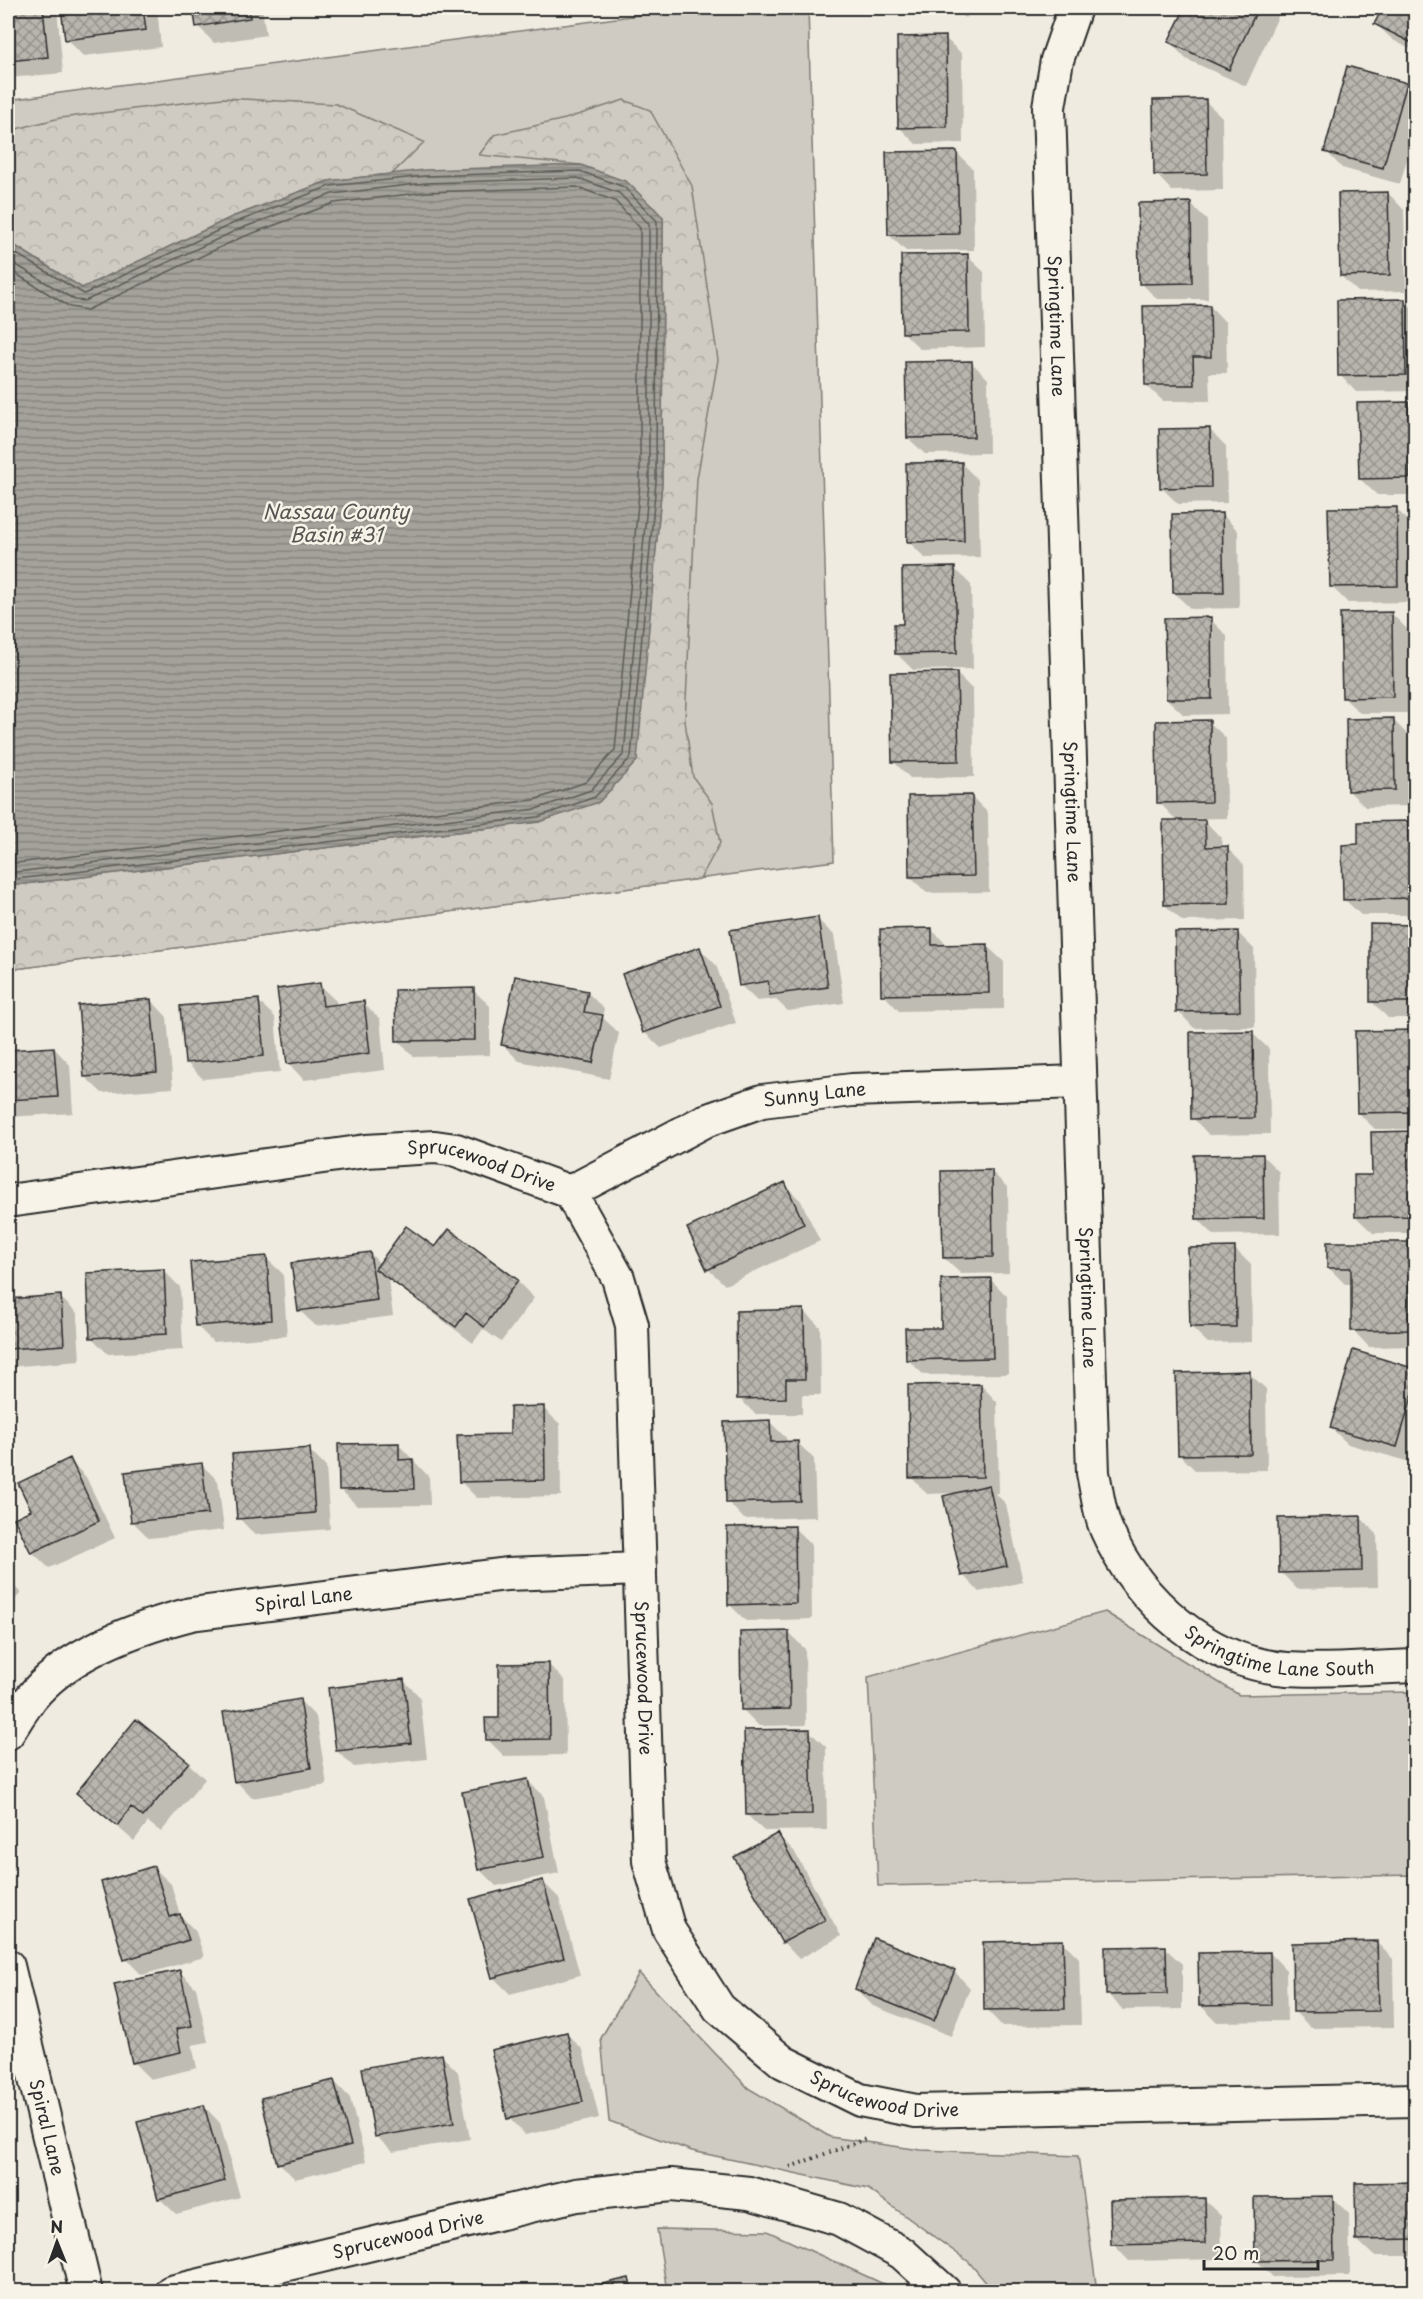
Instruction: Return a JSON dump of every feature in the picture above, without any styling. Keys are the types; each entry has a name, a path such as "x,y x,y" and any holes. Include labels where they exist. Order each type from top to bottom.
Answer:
{"street":[{"name":"Springtime Lane","path":"1075,8 1057,60 1049,106 1078,1082 1093,1473 1106,1528 1123,1563 1156,1603"},
{"name":"Sunny Lane","path":"570,1192 705,1121 762,1101 852,1090 1078,1082"},
{"name":"Sprucewood Drive","path":"8,1201 366,1151 435,1147 456,1150 570,1192 618,1278 632,1325 649,1861 669,1930 718,2008 783,2062 860,2100 916,2111 1416,2100"},
{"name":"Spiral Lane","path":"8,1732 32,1697 49,1680 93,1650 149,1625 190,1614 507,1574 640,1569"},
{"name":"Springtime Lane South","path":"1156,1603 1175,1622 1224,1652 1248,1661 1286,1669 1416,1666"},
{"name":"Spiral Lane","path":"8,1966 86,2292"},
{"name":"Sprucewood Drive","path":"171,2292 576,2195 672,2185 749,2193 839,2219 902,2253 945,2292"}],"path":[{"path":"789,2167 874,2136"}],"green space":[{"path":"691,8 808,8 834,861 8,970 8,100"},
{"path":"223,98 336,104 424,142 392,174 328,181 232,217 82,288 17,247 8,246 8,131 60,118"},
{"path":"624,100 650,110 692,186 718,360 697,479 685,721 693,777 712,803 720,843 700,879 8,970 8,886 539,822 636,761 662,483 663,217 581,165 479,155 494,135 565,119"},
{"path":"1105,1612 1239,1695 1415,1692 1415,1875 878,1886 868,1677"},
{"path":"639,1973 748,2088 830,2137 921,2150 1078,2156 1097,2291 993,2291 969,2262 868,2189 692,2151 609,2121 601,2038"},
{"path":"657,2229 767,2231 899,2291 667,2291"}],"water":[{"name":"Nassau County Basin #31","path":"581,165 627,182 663,217 662,483 637,761 599,802 539,822 8,886 8,246 17,247 82,288 232,217 328,181 425,170"}],"building":[{"path":"8,8 43,8 48,57 8,61"},
{"path":"61,8 143,8 146,30 65,40"},
{"path":"193,8 249,8 250,18 196,27"},
{"path":"1185,8 1258,8 1229,70 1168,42"},
{"path":"1383,8 1416,8 1416,45 1374,24"},
{"path":"946,36 947,127 898,128 897,37"},
{"path":"1347,66 1407,83 1383,168 1324,152"},
{"path":"1206,99 1207,174 1154,175 1153,100"},
{"path":"957,151 959,234 888,235 886,152"},
{"path":"1388,192 1390,275 1340,276 1338,193"},
{"path":"1191,202 1192,283 1139,284 1138,203"},
{"path":"968,254 969,332 902,333 901,255"},
{"path":"1405,299 1406,375 1338,376 1337,300"},
{"path":"1210,305 1211,357 1193,357 1194,385 1145,385 1143,306"},
{"path":"972,361 974,437 907,438 905,362"},
{"path":"1409,402 1410,478 1359,479 1357,403"},
{"path":"1210,428 1211,487 1160,488 1159,429"},
{"path":"962,462 964,541 907,542 906,463"},
{"path":"1397,507 1398,586 1330,587 1328,508"},
{"path":"1222,513 1224,593 1173,593 1172,514"},
{"path":"955,567 957,653 895,654 894,624 903,624 902,568"},
{"path":"1392,612 1393,697 1342,698 1340,613"},
{"path":"1211,617 1212,699 1166,699 1164,618"},
{"path":"957,672 959,761 892,762 890,673"},
{"path":"1394,718 1395,790 1347,791 1346,719"},
{"path":"1210,720 1211,802 1157,803 1156,721"},
{"path":"972,795 974,876 909,877 908,796"},
{"path":"1163,820 1205,820 1206,847 1228,846 1229,904 1164,905"},
{"path":"1408,821 1410,898 1343,900 1342,845 1358,844 1358,822"},
{"path":"818,917 828,987 770,995 768,981 739,986 730,930"},
{"path":"1370,924 1416,925 1416,1002 1370,1002"},
{"path":"932,928 932,945 988,944 989,993 881,995 880,929"},
{"path":"1238,931 1240,1011 1176,1012 1175,932"},
{"path":"700,947 720,1006 643,1033 622,974"},
{"path":"515,976 588,991 584,1012 603,1015 593,1063 501,1045"},
{"path":"320,983 323,1006 364,1001 370,1053 287,1064 277,989"},
{"path":"474,988 475,1040 396,1041 395,990"},
{"path":"151,999 157,1072 84,1077 78,1005"},
{"path":"259,999 264,1056 185,1063 180,1006"},
{"path":"1416,1030 1416,1112 1357,1113 1355,1031"},
{"path":"1253,1031 1254,1118 1191,1119 1190,1032"},
{"path":"54,1047 58,1097 8,1100 8,1050"},
{"path":"1416,1131 1416,1216 1355,1217 1354,1175 1372,1175 1371,1132"},
{"path":"1263,1154 1264,1218 1196,1219 1194,1155"},
{"path":"992,1170 993,1257 943,1258 941,1171"},
{"path":"785,1182 804,1224 707,1270 687,1228"},
{"path":"406,1226 435,1247 449,1229 518,1280 484,1327 466,1313 456,1327 375,1269"},
{"path":"1327,1242 1409,1242 1409,1330 1351,1331 1351,1268 1327,1268"},
{"path":"1235,1247 1236,1327 1190,1327 1188,1248"},
{"path":"370,1252 377,1300 298,1311 291,1263"},
{"path":"267,1256 271,1320 195,1326 190,1262"},
{"path":"164,1269 167,1334 90,1338 87,1273"},
{"path":"991,1278 993,1358 906,1360 905,1328 941,1328 941,1279"},
{"path":"61,1295 64,1345 8,1349 8,1299"},
{"path":"804,1309 805,1379 786,1379 786,1398 737,1399 736,1311"},
{"path":"1353,1350 1416,1369 1416,1383 1397,1447 1330,1428"},
{"path":"1250,1371 1251,1454 1178,1455 1176,1373"},
{"path":"981,1384 983,1477 909,1478 908,1385"},
{"path":"544,1406 545,1480 459,1482 457,1435 510,1434 510,1407"},
{"path":"770,1420 771,1442 798,1441 800,1501 726,1503 724,1422"},
{"path":"399,1443 399,1460 413,1459 414,1489 339,1490 338,1444"},
{"path":"310,1448 315,1513 237,1519 232,1454"},
{"path":"70,1458 99,1521 31,1553 14,1518 31,1510 18,1483"},
{"path":"202,1463 208,1514 131,1522 125,1472"},
{"path":"989,1485 1007,1566 961,1576 943,1496"},
{"path":"1361,1516 1362,1571 1279,1573 1278,1518"},
{"path":"795,1526 796,1603 728,1605 727,1527"},
{"path":"789,1631 790,1709 741,1710 740,1632"},
{"path":"549,1663 550,1739 486,1740 485,1718 499,1718 499,1664"},
{"path":"404,1679 411,1743 336,1751 328,1688"},
{"path":"300,1699 311,1768 234,1782 223,1712"},
{"path":"136,1719 189,1762 143,1817 131,1807 117,1826 76,1793"},
{"path":"810,1729 812,1814 746,1815 744,1730"},
{"path":"528,1779 544,1857 478,1870 462,1792"},
{"path":"778,1833 825,1920 782,1943 734,1857"},
{"path":"154,1866 170,1917 180,1914 189,1940 124,1960 101,1882"},
{"path":"543,1880 564,1958 492,1978 470,1899"},
{"path":"874,1938 955,1970 934,2021 855,1989"},
{"path":"1063,1940 1065,2009 984,2010 983,1942"},
{"path":"1377,1941 1379,2011 1293,2012 1292,1943"},
{"path":"1166,1946 1167,1994 1106,1995 1105,1947"},
{"path":"1270,1952 1271,2005 1199,2006 1198,1953"},
{"path":"180,1970 192,2026 176,2029 181,2052 132,2063 114,1984"},
{"path":"567,2032 583,2102 507,2119 491,2050"},
{"path":"442,2054 454,2123 375,2137 362,2068"},
{"path":"334,2080 351,2145 277,2164 261,2098"},
{"path":"204,2105 225,2181 158,2199 137,2122"},
{"path":"1416,2182 1416,2239 1356,2240 1355,2183"},
{"path":"1333,2196 1334,2260 1255,2261 1254,2197"},
{"path":"1205,2198 1206,2243 1111,2245 1110,2200"},
{"path":"629,2278 632,2292 567,2292"}]}
